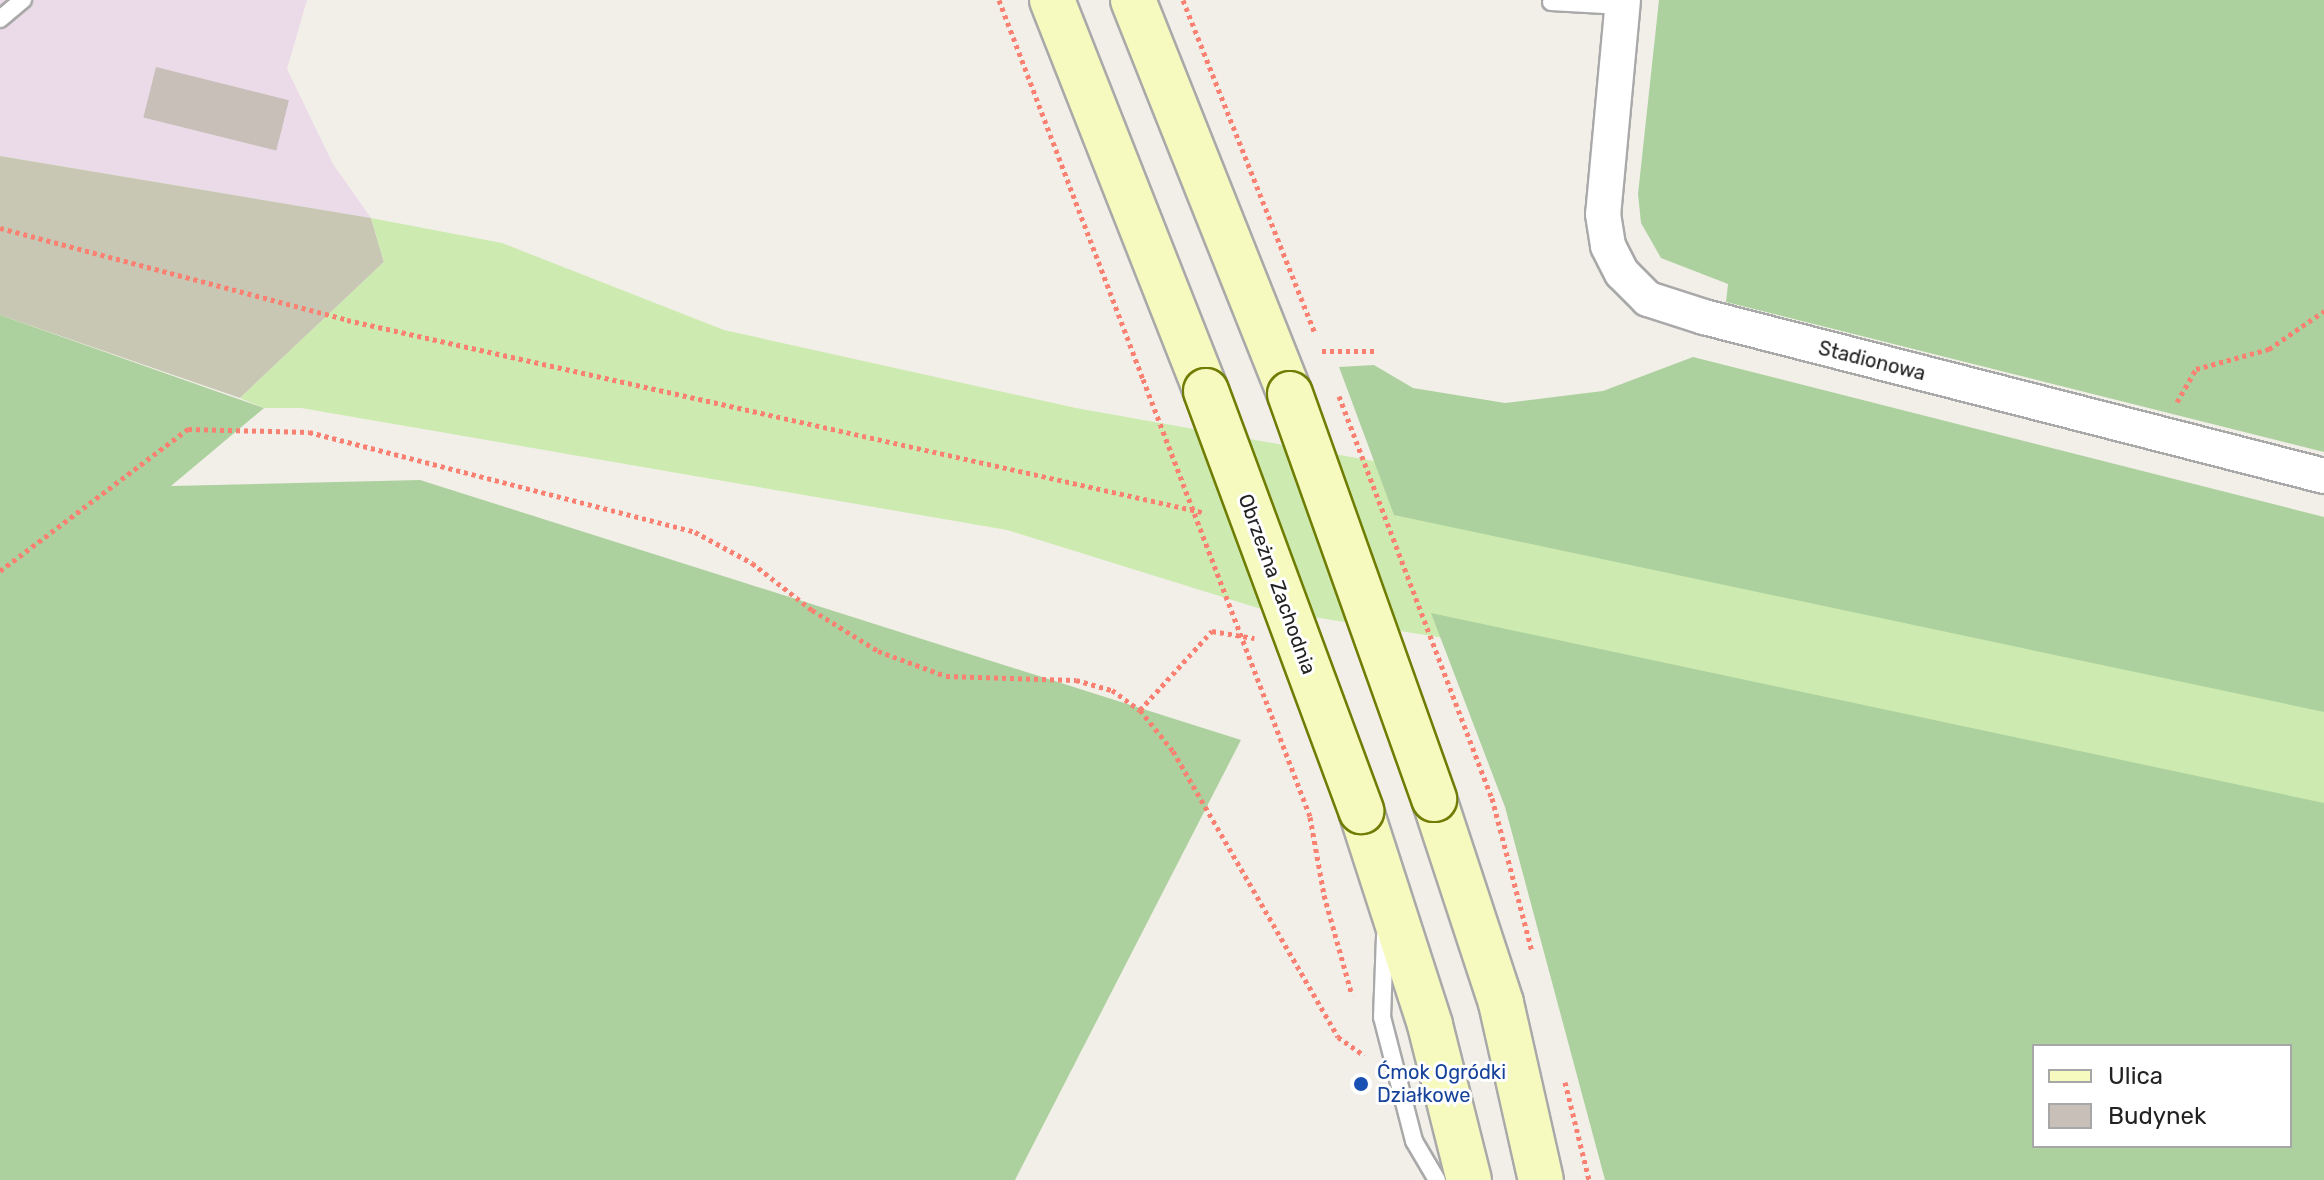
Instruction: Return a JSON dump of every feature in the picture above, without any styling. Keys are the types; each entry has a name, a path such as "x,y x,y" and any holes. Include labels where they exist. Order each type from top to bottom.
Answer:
{"street":[{"name":"Obrzeżna Zachodnia","path":"1052,0 1206,391 1361,811 1430,1025 1469,1180"},
{"path":"1133,0 1290,394 1434,799 1501,1003 1541,1180"},
{"name":"Stadionowa","path":"1622,3 1603,214 1608,246 1622,273 1648,299 2324,476"}],"lane":[{"path":"0,19 23,0"},
{"path":"1551,2 1622,3"},
{"path":"1387,894 1382,1017 1414,1141 1437,1180"}],"path":[{"path":"999,0 1310,817 1324,895 1355,1002"},
{"path":"1183,0 1327,366"},
{"path":"0,228 347,320 1212,514"},
{"path":"2158,434 2196,369 2269,349 2324,311"},
{"path":"1322,351 1377,351"},
{"path":"1333,381 1492,798"},
{"path":"0,571 188,429 309,432 695,532 752,563 812,610 878,651 946,676 1076,680 1112,690 1140,710 1173,751 1338,1037 1371,1060 1367,1046"},
{"path":"1140,710 1212,631 1258,638"}],"shaded area":[{"path":"0,0 307,0 287,69 333,164 371,218 0,156"},
{"path":"0,156 371,218 384,262 240,398 0,315"}],"green space":[{"path":"1659,0 2324,0 2324,452 1726,302 1728,284 1661,258 1641,223 1638,194"},
{"path":"371,218 502,243 724,330 1076,408 1519,487 2324,703 2324,877 1655,672 1258,608 1007,530 301,408 264,408 240,398 384,262"},
{"path":"0,315 264,408 171,486 420,480 1241,740 1015,1180 0,1180"},
{"path":"1693,357 2324,517 2324,712 1394,515 1339,367 1374,365 1413,388 1505,403 1603,391"},
{"path":"1431,613 2324,803 2324,1180 1605,1180 1505,807"}],"building":[{"path":"156,67 289,100 276,151 143,117"}],"place":[{"name":"Ćmok Ogródki Działkowe","path":"1361,1084"}]}
